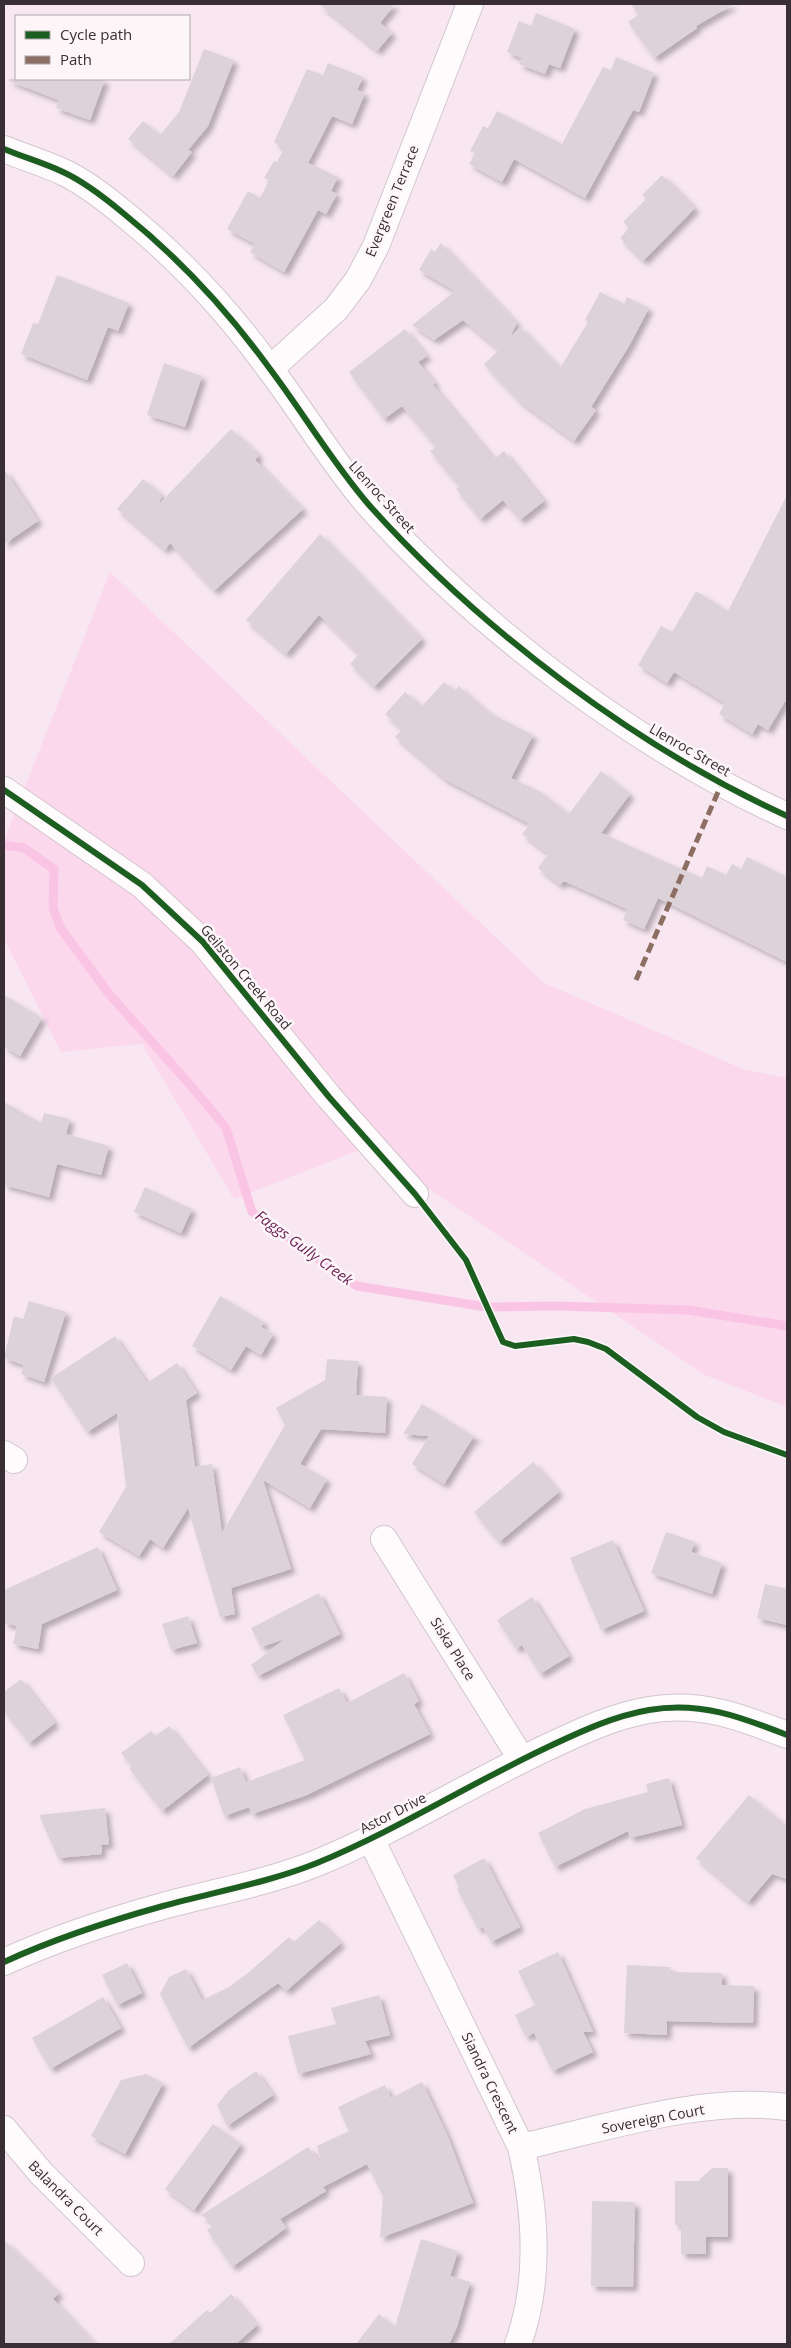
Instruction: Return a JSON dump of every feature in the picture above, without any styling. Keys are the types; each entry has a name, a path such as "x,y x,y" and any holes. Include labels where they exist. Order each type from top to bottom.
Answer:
{"street":[{"name":"Evergreen Terrace","path":"270,369 336,309 367,263 376,246 470,4"},
{"name":"Llenroc Street","path":"4,149 64,172 102,196 140,226 178,261 217,302 270,369 333,461 370,505 428,566 497,628 576,690 644,739 787,815"},
{"name":"Geilston Creek Road","path":"4,790 142,885 204,942 329,1097 415,1194"},
{"name":"Siska Place","path":"384,1539 522,1760"},
{"name":"Astor Drive","path":"4,1962 92,1927 162,1906 245,1886 314,1864 371,1839 522,1760 612,1718 650,1710 691,1707 734,1714 787,1735"},
{"name":"Siandra Crescent","path":"371,1839 521,2147 531,2189 534,2241 532,2281 526,2323 518,2344"},
{"name":"Sovereign Court","path":"521,2147 667,2114 727,2106 787,2107"},
{"name":"Balandra Court","path":"4,2129 41,2173 131,2264"}],"shaded area":[{"path":"110,572 544,983 743,1069 787,1078 787,1407 705,1375 367,1147 234,1199 142,1044 61,1052 4,939 4,840"}],"building":[{"path":"319,4 395,4 380,23 392,33 377,51"},
{"path":"631,4 734,4 696,26 697,28 654,58 628,22 638,15"},
{"path":"536,13 575,29 560,68 549,64 545,74 519,64 522,58 507,52 519,21 531,26"},
{"path":"204,49 234,60 208,126 188,150 192,152 173,176 128,139 143,121 160,135 179,112"},
{"path":"616,57 654,73 639,112 633,110 585,198 514,159 502,182 469,164 475,153 470,151 483,126 488,128 497,111 562,144 603,67 611,70"},
{"path":"328,63 363,77 357,90 365,93 352,124 332,116 308,163 338,177 331,191 337,194 326,214 318,210 284,272 250,252 255,244 227,229 248,191 260,198 269,180 264,178 274,161 277,162 284,148 274,142 307,69 323,75"},
{"path":"9,79 105,80 90,120 56,108 59,100 9,81"},
{"path":"662,175 695,208 643,261 620,238 629,228 623,222 646,199 642,195"},
{"path":"441,243 517,323 510,337 520,327 560,368 588,322 585,320 600,292 624,304 627,297 649,308 629,346 591,407 596,410 574,441 519,401 484,364 499,350 463,320 434,340 412,325 455,291 419,270 431,249 435,252"},
{"path":"57,275 129,303 118,331 108,327 87,380 21,354 33,323 38,324"},
{"path":"405,329 427,356 418,362 435,383 433,385 494,459 504,451 544,501 520,520 503,500 480,519 456,489 460,487 430,451 436,447 402,406 384,419 349,372"},
{"path":"164,363 202,376 185,427 147,415"},
{"path":"231,429 259,455 255,460 303,509 214,591 170,543 165,550 117,509 143,479 162,495 159,504"},
{"path":"4,469 38,521 4,544"},
{"path":"787,495 787,698 768,730 758,724 752,734 719,714 725,703 674,672 667,683 638,665 661,626 672,632 696,591 728,611"},
{"path":"320,534 422,639 374,687 350,664 359,654 319,615 286,654 246,620"},
{"path":"444,682 455,691 459,686 488,712 533,735 511,778 539,791 569,814 601,771 630,794 601,833 702,878 707,866 726,875 732,864 741,869 747,857 787,877 787,962 658,898 644,929 623,920 627,909 564,881 560,885 538,868 548,854 522,834 530,824 446,780 395,737 402,729 385,714 405,692 422,706"},
{"path":"4,995 42,1018 20,1056 4,1047"},
{"path":"4,1102 41,1123 44,1113 70,1119 66,1134 109,1146 101,1175 57,1164 49,1197 4,1185"},
{"path":"145,1187 192,1209 181,1233 134,1212"},
{"path":"220,1296 264,1322 261,1327 273,1334 261,1355 246,1346 231,1370 192,1346"},
{"path":"29,1301 66,1312 44,1382 21,1374 24,1365 4,1358 14,1316 23,1319"},
{"path":"115,1336 147,1383 177,1363 197,1393 186,1400 195,1467 212,1464 222,1533 285,1425 276,1408 325,1380 327,1359 358,1361 356,1395 387,1397 385,1433 321,1429 300,1464 327,1479 310,1508 263,1480 291,1569 231,1588 235,1614 220,1617 188,1508 163,1548 150,1539 139,1556 99,1532 126,1487 117,1413 87,1432 51,1378"},
{"path":"422,1404 478,1439 472,1439 444,1484 412,1464 429,1436 403,1434"},
{"path":"533,1462 559,1492 499,1542 474,1512"},
{"path":"666,1532 695,1542 691,1552 722,1563 712,1594 651,1573"},
{"path":"613,1540 644,1611 601,1630 570,1558"},
{"path":"98,1547 117,1590 42,1624 38,1649 13,1644 17,1626 4,1623 4,1590"},
{"path":"765,1584 787,1589 787,1625 757,1618"},
{"path":"319,1593 340,1634 258,1676 251,1665 285,1639 261,1647 251,1628"},
{"path":"532,1597 569,1656 540,1674 522,1645 516,1649 497,1620"},
{"path":"188,1616 197,1643 171,1650 162,1624"},
{"path":"404,1673 419,1701 414,1704 430,1734 307,1795 252,1814 249,1807 224,1816 211,1778 240,1767 246,1782 305,1760 283,1715 339,1688 347,1703"},
{"path":"21,1679 55,1723 29,1743 4,1711 4,1692"},
{"path":"169,1726 208,1775 162,1811 129,1768 132,1766 121,1753 151,1731 155,1736"},
{"path":"669,1778 682,1825 630,1838 628,1831 555,1867 538,1833 585,1809 648,1792 646,1784"},
{"path":"749,1795 787,1827 787,1879 772,1874 748,1902 696,1858"},
{"path":"105,1808 109,1844 101,1845 102,1854 58,1858 39,1815"},
{"path":"484,1858 520,1927 491,1942 483,1927 478,1929 457,1889 459,1887 453,1875"},
{"path":"319,1920 341,1943 286,1991 278,1983 188,2048 160,1994 169,1977 186,1969 202,2000 229,1987 289,1937 294,1942"},
{"path":"558,1952 593,2032 583,2032 593,2052 552,2071 534,2033 526,2037 515,2015 535,2005 518,1971"},
{"path":"127,1963 142,1993 117,2005 102,1975"},
{"path":"627,1965 670,1967 669,1972 722,1973 722,1985 754,1986 753,2023 667,2021 667,2035 624,2033"},
{"path":"379,1995 390,2035 365,2041 371,2054 298,2074 288,2036 336,2024 331,2008"},
{"path":"103,1997 121,2028 50,2069 32,2038"},
{"path":"256,2071 273,2095 227,2126 217,2105 229,2090"},
{"path":"146,2074 163,2083 125,2154 91,2136 121,2080"},
{"path":"422,2082 448,2137 473,2203 380,2238 383,2196 367,2164 323,2187 326,2191 280,2219 286,2228 232,2267 207,2230 215,2225 201,2215 308,2147 322,2165 317,2146 349,2131 338,2107 385,2085 391,2098"},
{"path":"213,2124 241,2144 194,2210 165,2189"},
{"path":"712,2168 728,2168 728,2237 706,2237 706,2254 681,2254 681,2225 675,2225 675,2181 698,2181"},
{"path":"592,2201 635,2202 633,2287 591,2286"},
{"path":"421,2239 458,2251 450,2276 470,2282 457,2327 449,2344 356,2344 379,2314 395,2327"},
{"path":"4,2240 59,2293 53,2299 95,2344 4,2344"},
{"path":"231,2294 257,2325 236,2344 169,2344 207,2310 210,2313"}],"waterway":[{"name":"Faggs Gully Creek","path":"4,845 24,848 54,869 53,908 61,929 110,995 226,1128 252,1212 357,1286 486,1307 558,1306 689,1310 787,1326"}],"marked path":[{"path":"636,980 722,783"}],"cycle path":[{"path":"4,149 56,169 87,185 164,248 202,286 254,347 343,472 369,505 413,551 510,640 618,720 674,756 730,788 787,816"},
{"path":"4,790 142,885 203,942 329,1097 415,1194 466,1260 503,1342 515,1346 574,1339 606,1349 697,1417 724,1432 787,1455"},
{"path":"4,1962 102,1924 163,1906 260,1882 317,1863 376,1836 550,1746 623,1716 668,1708 703,1709 737,1717 787,1735"}]}
